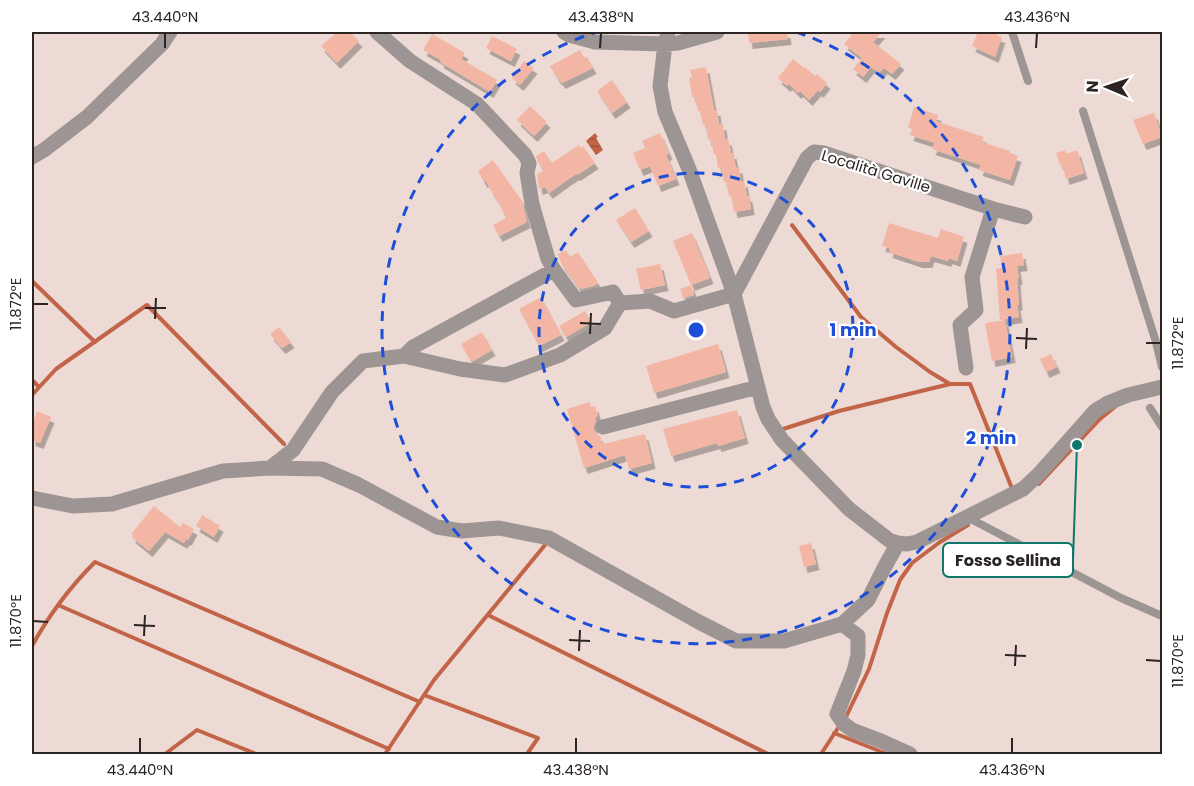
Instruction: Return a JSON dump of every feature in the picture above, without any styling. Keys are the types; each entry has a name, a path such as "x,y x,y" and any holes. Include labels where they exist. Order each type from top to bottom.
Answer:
{"street":[{"path":"32,156 44,150 87,117 162,44 170,32"},
{"path":"377,32 410,61 477,104 525,155 529,163 527,173 532,204 548,259 576,300 613,292 620,303"},
{"path":"564,32 595,42 666,38 678,43 717,32"},
{"path":"666,38 660,86 665,112 689,169 734,294 768,419 787,445 849,509 889,540 908,544 917,542 1023,489 1095,411 1128,395 1162,386"},
{"name":"Località Gaville","path":"734,294 807,158 814,152 824,153 993,209 1026,216"},
{"path":"966,368 960,325 976,310 972,277 993,209"},
{"path":"404,356 413,347 554,270"},
{"path":"620,303 650,301 674,311 734,294"},
{"path":"270,468 293,450 332,392 363,361 404,356 460,369 505,375 560,355 605,328 620,303"},
{"path":"603,426 758,387"},
{"path":"32,498 73,506 112,504 223,471 270,468 322,469 359,485 437,527 462,531 499,528 549,538 736,641 784,641 842,624 868,600 898,543"},
{"path":"842,624 858,636 858,655 837,714 852,730 910,754"}],"lane":[{"path":"1012,32 1028,81"},
{"path":"1083,111 1162,367"},
{"path":"1150,408 1162,427"},
{"path":"967,517 1121,598 1162,616"}],"shaded area":[{"path":"595,133 603,150 596,155 586,141"}],"building":[{"path":"337,32 350,32 359,41 337,63 321,46"},
{"path":"748,32 787,32 788,39 749,43"},
{"path":"854,32 882,32 873,42 901,64 892,74 884,68 879,73 871,67 863,77 853,69 862,58 844,44"},
{"path":"978,32 997,32 998,36 1002,37 995,57 972,46"},
{"path":"432,34 465,53 461,59 497,80 490,92 423,50"},
{"path":"492,36 517,49 511,61 486,48"},
{"path":"580,50 593,68 562,83 550,66"},
{"path":"793,59 827,83 809,100 800,91 798,93 778,78"},
{"path":"524,61 534,68 520,85 512,78"},
{"path":"706,67 714,110 717,110 719,125 723,124 725,140 728,139 736,168 739,167 741,182 744,181 751,209 734,212 731,195 729,196 721,167 718,168 711,139 708,140 706,125 703,125 695,97 692,97 690,70"},
{"path":"612,80 627,102 612,113 597,91"},
{"path":"530,106 547,122 534,136 517,120"},
{"path":"914,107 938,115 936,121 984,137 982,142 1018,156 1010,180 979,170 981,165 932,149 935,143 910,135 912,129 908,127"},
{"path":"1154,113 1162,137 1143,144 1133,120"},
{"path":"660,133 676,179 658,186 650,166 640,170 633,153 645,148 642,141"},
{"path":"579,145 581,148 583,146 595,163 549,193 545,187 539,189 537,174 544,170 536,156 544,151 552,163"},
{"path":"1065,150 1066,154 1077,150 1084,173 1066,179 1056,153"},
{"path":"493,160 522,201 527,222 499,236 493,225 506,218 495,196 478,171"},
{"path":"635,208 649,231 631,242 616,220"},
{"path":"889,223 938,238 941,229 964,237 957,261 931,256 929,262 919,262 889,252 890,248 882,246"},
{"path":"692,233 710,278 691,285 673,241"},
{"path":"556,250 558,254 566,250 570,257 578,252 598,283 580,289 562,265"},
{"path":"1022,253 1024,265 1017,266 1019,317 1000,320 996,269 1002,268 1000,256"},
{"path":"660,264 665,285 641,290 636,269"},
{"path":"691,285 694,295 683,298 680,289"},
{"path":"541,297 561,335 539,346 519,309"},
{"path":"585,311 592,322 566,337 559,326"},
{"path":"1005,320 1012,357 992,361 985,323"},
{"path":"279,327 291,342 282,348 270,334"},
{"path":"482,332 492,350 471,361 461,344"},
{"path":"718,344 726,372 654,393 646,366"},
{"path":"1051,354 1057,367 1046,372 1040,359"},
{"path":"589,402 591,407 595,406 598,416 595,417 594,430 600,436 603,444 645,434 652,463 629,469 625,455 584,468 567,409"},
{"path":"737,410 745,438 671,456 663,429"},
{"path":"37,411 51,417 40,443 32,440 32,425"},
{"path":"154,506 180,527 183,523 194,529 188,540 186,539 184,543 165,532 149,551 132,537 131,534"},
{"path":"202,515 220,526 214,537 196,526"},
{"path":"811,543 816,564 804,567 799,546"}],"waterway":[{"path":"792,225 861,317 896,347 950,384"},
{"path":"32,281 95,342"},
{"path":"32,395 56,369 147,305 284,444"},
{"path":"32,380 39,387"},
{"path":"780,430 839,411 950,384 970,384 1013,491"},
{"path":"1039,484 1100,419 1116,406"},
{"path":"845,719 869,669 900,580 912,563 968,525"},
{"path":"385,754 434,680 545,545"},
{"path":"32,646 60,602 95,562 420,702"},
{"path":"58,605 389,749"},
{"path":"488,615 768,754"},
{"path":"424,695 538,738 527,754"},
{"path":"821,754 840,725"},
{"path":"165,754 197,730 256,754"},
{"path":"834,733 887,754"}],"place":[{"name":"Fosso Sellina","path":"1077,445"}]}
